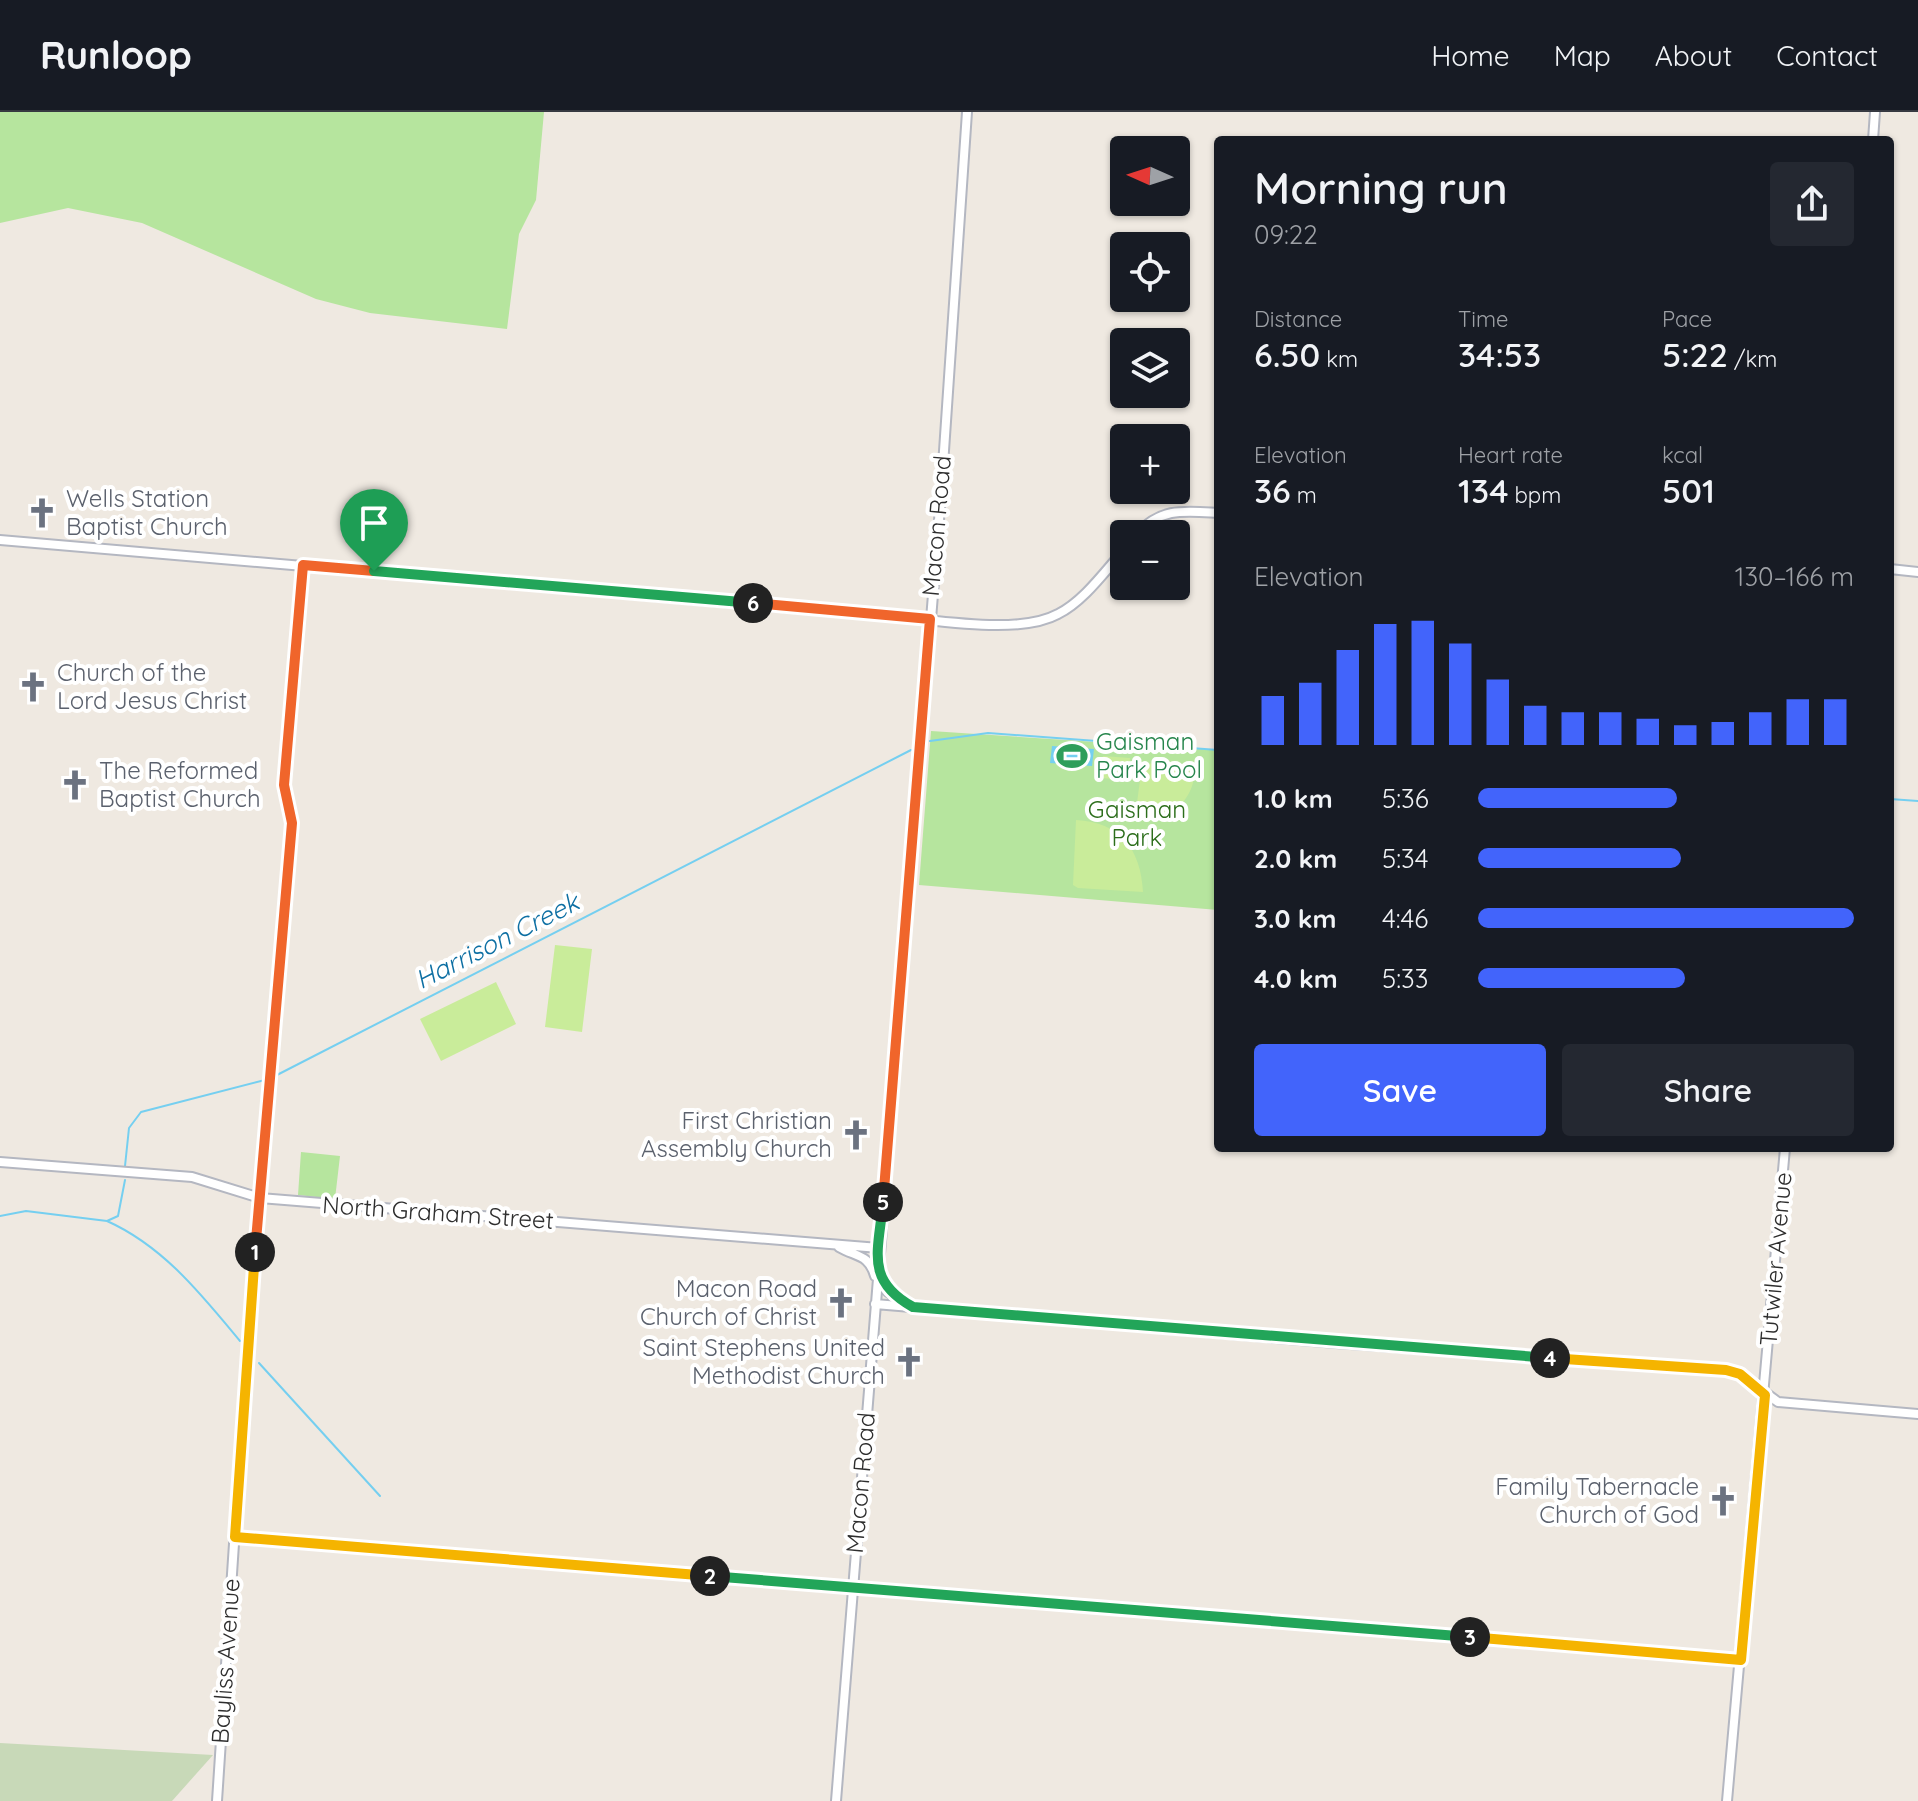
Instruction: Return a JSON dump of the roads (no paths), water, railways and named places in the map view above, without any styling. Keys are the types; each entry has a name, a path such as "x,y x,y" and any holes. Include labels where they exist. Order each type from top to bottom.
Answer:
{"street":[{"name":"Macon Road","path":"836,1801 967,112"},
{"path":"1873,136 1875,112"},
{"path":"1151,520 1164,513 1214,513"},
{"path":"0,540 930,619 1022,624 1045,620 1072,605 1110,565"},
{"name":"Bayliss Avenue","path":"217,1801 260,1198 292,823 284,785 303,565"},
{"path":"1894,569 1918,572"},
{"name":"Tutwiler Avenue","path":"1727,1801 1785,1152"},
{"name":"North Graham Street","path":"0,1162 192,1177 260,1198 879,1248"},
{"path":"835,1244 867,1259 888,1292 913,1307"},
{"path":"875,1304 1336,1343 1726,1370 1740,1374 1765,1395 1784,1403 1918,1414"},
{"path":"235,1537 1741,1660"}],"water":[{"name":"Gaisman Park Pool","path":"1052,746 1094,749 1092,766 1050,763"}],"waterway":[{"name":"Harrison Creek","path":"930,741 988,733 1214,750"},
{"name":"Harrison Creek","path":"275,1076 911,750"},
{"name":"Harrison Creek","path":"1894,799 1918,801"},
{"name":"Harrison Creek","path":"125,1166 129,1128 141,1112 265,1080"},
{"name":"Harrison Creek","path":"0,1216 26,1211 107,1221 118,1216 125,1180"},
{"path":"107,1221 146,1244 180,1273 240,1341"},
{"path":"259,1363 380,1496"}],"place":[{"name":"Wells Station Baptist Church","path":"42,513"},
{"name":"Church of the Lord Jesus Christ","path":"33,687"},
{"name":"Gaisman Park Pool","path":"1072,756"},
{"name":"The Reformed Baptist Church","path":"75,785"},
{"name":"First Christian Assembly Church","path":"856,1135"},
{"name":"Macon Road Church of Christ","path":"841,1303"},
{"name":"Saint Stephens United Methodist Church","path":"909,1362"},
{"name":"Family Tabernacle Church of God","path":"1723,1501"}],"park label":[{"name":"Gaisman Park","path":"1137,824"}]}
